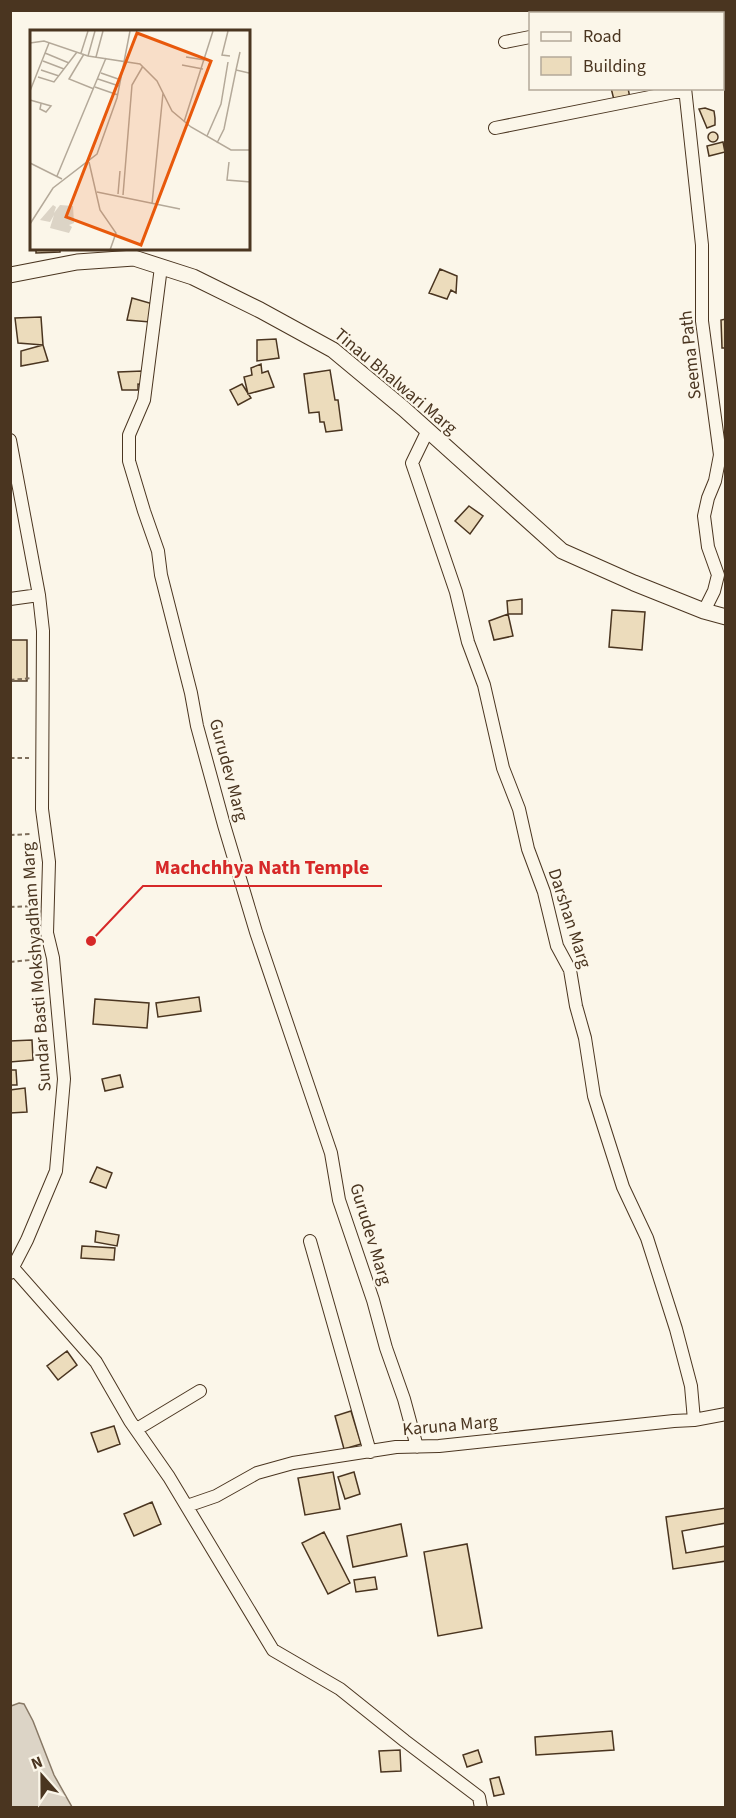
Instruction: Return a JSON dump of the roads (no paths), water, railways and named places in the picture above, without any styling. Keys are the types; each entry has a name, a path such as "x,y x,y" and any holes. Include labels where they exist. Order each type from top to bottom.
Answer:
{"street":[{"path":"505,42 529,38"},
{"path":"495,128 680,90"},
{"name":"Seema Path","path":"685,90 702,245 702,321 720,455 705,516 708,547 718,575 714,591 704,611"},
{"name":"Tinau Bhalwari Marg","path":"10,274 77,262 135,258 193,278 261,310 333,350 428,430 562,552 704,611 726,617"},
{"name":"Gurudev Marg","path":"161,267 144,400 129,435 129,461 158,551 161,575 191,693 197,726 224,825 256,932 331,1153 339,1200 373,1300 417,1447"},
{"name":"Darshan Marg","path":"428,430 412,463 440,541 468,642 484,685 503,768 519,809 528,849 544,892 557,946 570,970 576,1006 585,1038 594,1096 623,1187 647,1238 676,1329 691,1386 694,1420"},
{"name":"Sundar Basti Mokshyadham Marg","path":"10,440 17,513 39,596 43,631 42,809 49,862 48,933 53,958 64,1079 56,1171 12,1271"},
{"path":"10,599 39,596"},
{"path":"310,1241 370,1452"},
{"path":"12,1271 96,1362 187,1506 273,1650 340,1689 479,1797 481,1808"},
{"path":"137,1429 200,1391"},
{"name":"Karuna Marg","path":"187,1506 216,1496 256,1473 293,1463 396,1447 417,1447 694,1420 726,1414"}],"place":[{"name":"Machchhya Nath Temple","path":"91,941"}]}
